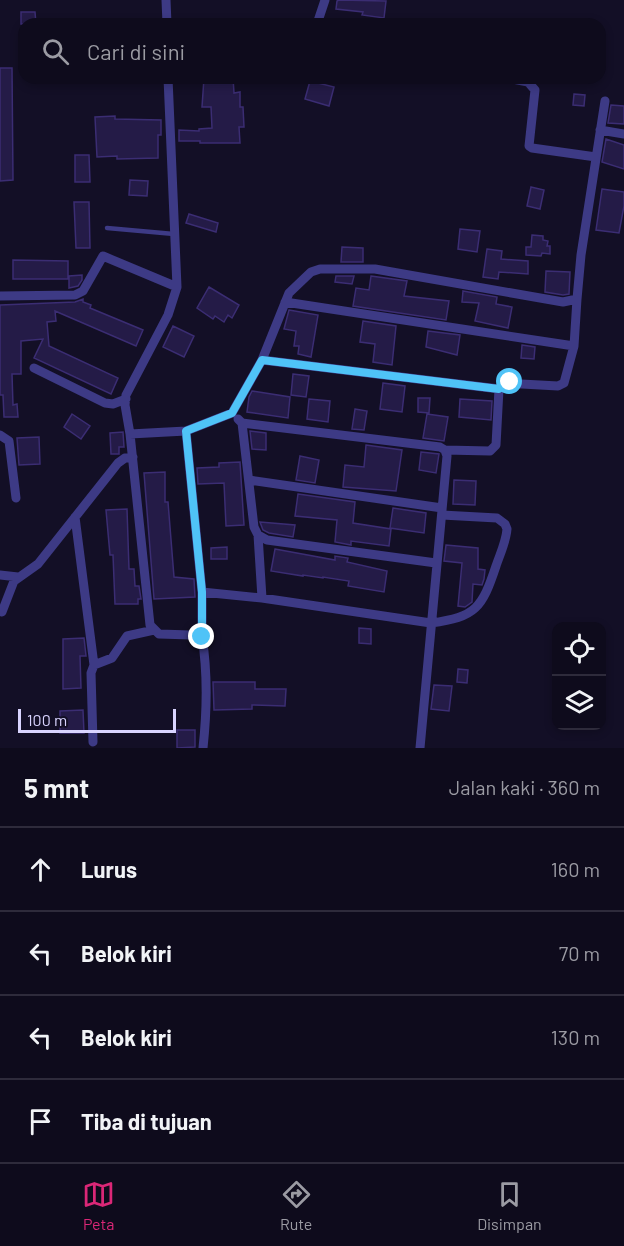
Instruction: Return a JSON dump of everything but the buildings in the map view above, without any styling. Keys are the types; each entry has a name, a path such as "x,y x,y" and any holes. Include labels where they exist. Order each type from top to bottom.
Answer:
{"street":[{"path":"166,0 167,18"},
{"path":"319,18 325,0"},
{"path":"168,84 177,287 168,315 126,395 126,402 150,625 159,633 202,637"},
{"path":"530,84 535,90 530,146 596,157"},
{"path":"242,423 440,447 445,450 490,451 493,449 499,389 504,383 561,386 564,383 574,346 581,255 605,101"},
{"path":"600,130 624,134"},
{"path":"0,296 75,295 83,291 104,256 177,287"},
{"path":"130,434 186,431 232,413 262,360 289,293 312,272 330,268 375,269 563,302 577,299"},
{"path":"285,302 574,346"},
{"path":"262,360 499,389"},
{"path":"34,368 105,403 126,402"},
{"path":"232,413 242,423 254,527 258,536 262,598"},
{"path":"186,431 202,592 202,637 206,663 206,723 203,748"},
{"path":"0,435 9,441 16,498"},
{"path":"420,748 447,456 445,450"},
{"path":"2,612 11,586 18,577 38,564 118,463 125,458 133,458"},
{"path":"202,592 262,598 431,623 456,620 477,606 488,591 507,529 497,518 442,512 249,480"},
{"path":"75,518 94,665 91,673 93,742"},
{"path":"258,536 267,540 436,563"},
{"path":"0,575 18,577"},
{"path":"94,665 112,658 127,636 154,630"}],"lane":[{"path":"106,228 174,234"}],"route":[{"path":"202,637 202,592 186,431 232,413 262,360 499,389 504,383 510,382"}]}
